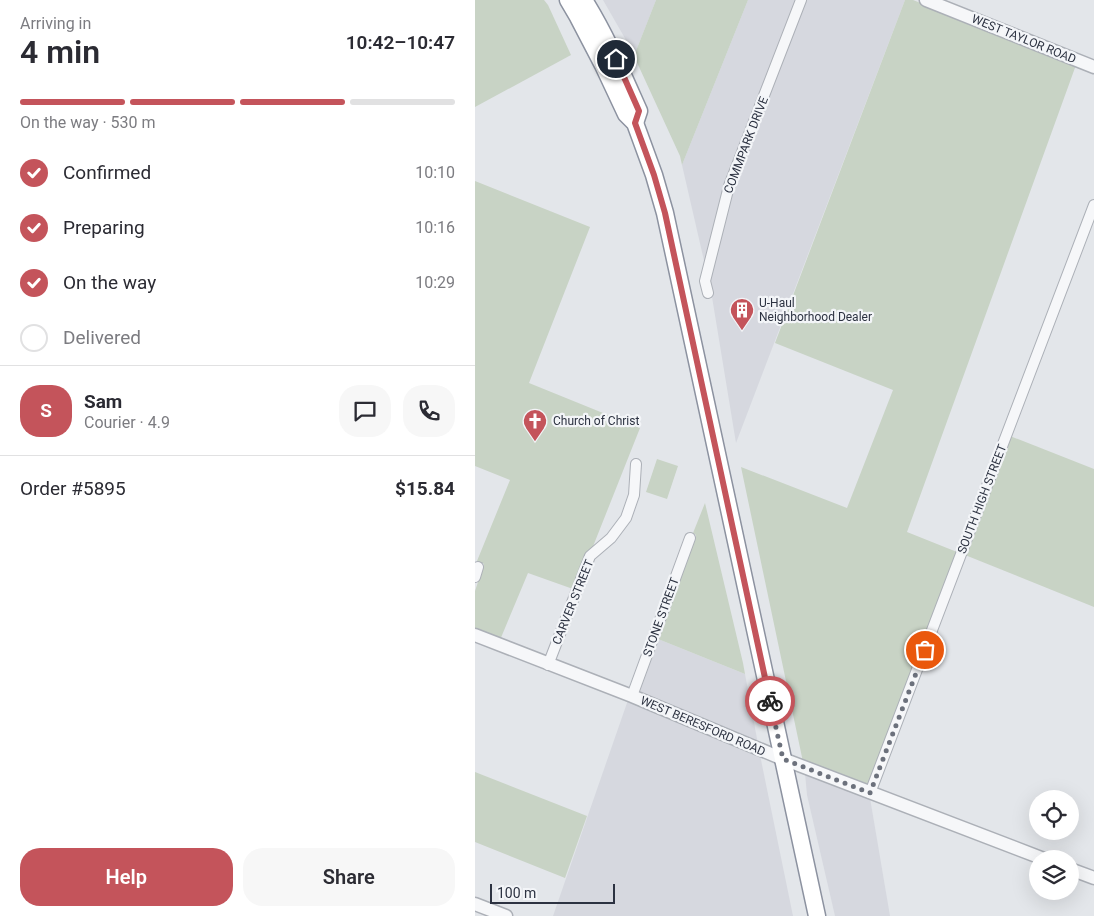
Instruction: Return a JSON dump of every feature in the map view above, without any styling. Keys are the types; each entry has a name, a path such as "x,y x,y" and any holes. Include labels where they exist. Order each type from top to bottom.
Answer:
{"highway":[{"path":"574,1 595,17 639,111 635,123"},
{"path":"574,1 625,114 635,123 654,175 665,213 817,916"}],"street":[{"name":"COMMPARK DRIVE","path":"708,293 705,281 729,186 801,0"},
{"name":"WEST TAYLOR ROAD","path":"926,0 1094,67"},
{"name":"SOUTH HIGH STREET","path":"870,793 1094,205"},
{"name":"CARVER STREET","path":"548,665 591,556 611,538 626,518 634,495 636,464"},
{"name":"STONE STREET","path":"633,696 691,538"},
{"path":"475,577 479,567"},
{"name":"WEST BERESFORD ROAD","path":"475,636 633,696 783,759 1029,853"},
{"path":"1079,872 1094,878"},
{"path":"475,904 506,916"}],"shaded area":[{"path":"603,0 656,0 634,56 630,47"},
{"path":"748,0 797,0 705,265 682,165"},
{"path":"806,0 905,0 736,443 710,281 733,188"},
{"path":"658,639 745,674 758,744 638,694"},
{"path":"628,700 760,755 793,916 553,916"},
{"path":"805,773 870,798 890,916 835,916 807,795"}],"green space":[{"path":"475,0 544,0 571,55 475,107"},
{"path":"656,0 748,0 682,165 680,156 634,56"},
{"path":"905,0 913,0 1076,65 907,532 957,552 868,787 803,762 741,467 847,508 893,390 775,343"},
{"path":"475,181 590,227 529,383 640,428 592,549 573,589 528,573 500,640 475,630 475,591 484,564 477,561 510,480 475,466"},
{"path":"1010,436 1094,469 1094,607 965,555"},
{"path":"657,459 678,466 667,499 646,492"},
{"path":"705,503 745,674 658,639 696,535 693,533"},
{"path":"475,772 587,816 565,878 475,842"}],"way so far":[{"path":"770,701 783,759 870,793 925,650"}],"place":[{"name":"U-Haul Neighborhood Dealer","path":"742,331"},
{"name":"Church of Christ","path":"535,442"}],"route":[{"path":"616,59 639,111 635,123 654,175 665,213 770,701"}]}
